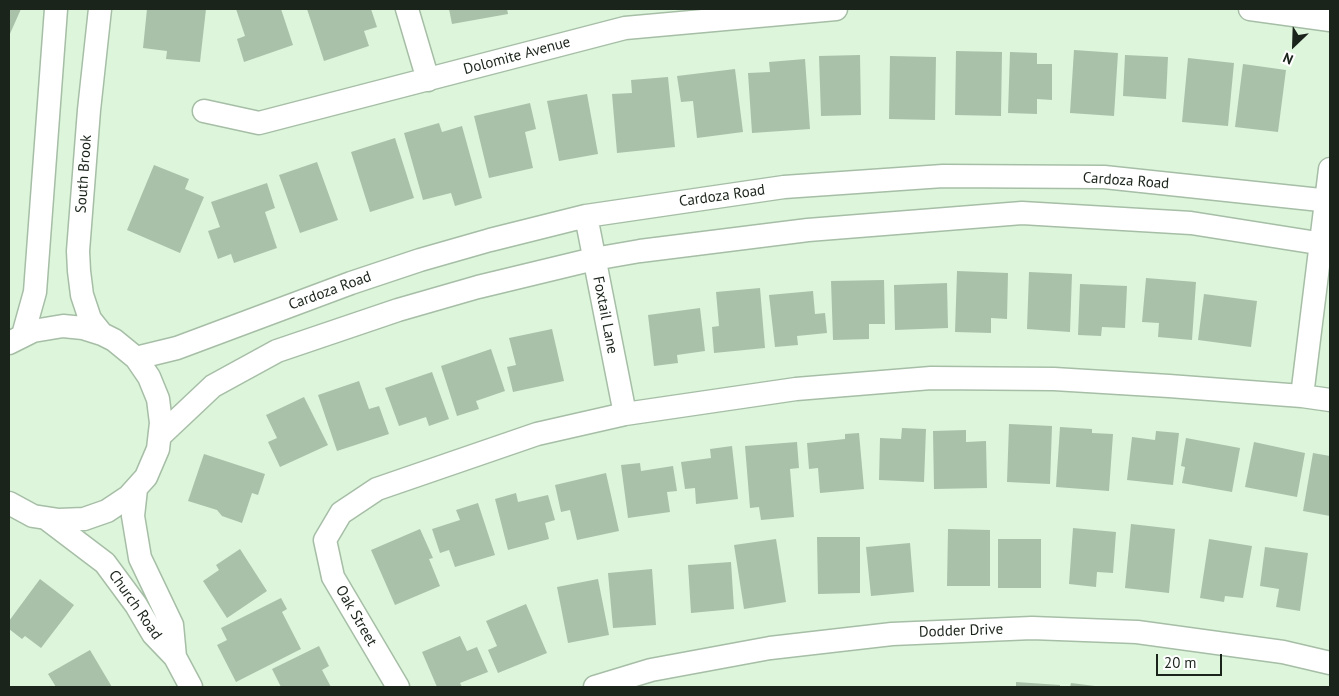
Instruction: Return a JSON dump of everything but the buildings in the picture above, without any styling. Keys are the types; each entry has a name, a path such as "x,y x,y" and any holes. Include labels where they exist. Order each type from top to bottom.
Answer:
{"street":[{"path":"14,338 35,292 56,9"},
{"name":"South Brook","path":"100,9 78,252 82,295 90,318 102,334"},
{"path":"407,9 428,80"},
{"name":"Dolomite Avenue","path":"204,111 259,123 428,80 623,18 836,9"},
{"path":"1250,9 1330,20"},
{"path":"1302,396 1325,245 1330,169"},
{"name":"Cardoza Road","path":"136,358 177,348 351,283 420,260 490,240 586,216 784,187 943,176 1104,177 1328,201"},
{"path":"161,434 213,386 277,351 398,310 478,287 594,259 640,251 808,230 1022,213 1191,223 1325,245"},
{"name":"Foxtail Lane","path":"586,216 625,414"},
{"path":"12,507 47,519 72,520 96,515 118,505 136,489 153,463 161,434 160,411 154,388 146,372 136,358 114,340 83,328 63,326 42,329 14,338"},
{"path":"625,414 796,389 931,378 1054,379 1302,396 1330,400"},
{"name":"Oak Street","path":"398,687 333,577 325,540 341,513 377,489 537,434 625,414"},
{"name":"Church Road","path":"136,489 132,516 140,558 172,625 175,657"},
{"name":"Church Road","path":"47,519 105,563 136,605 153,634 175,657 191,687"},
{"name":"Dodder Drive","path":"595,687 651,670 770,648 892,634 1032,628 1137,632 1283,652 1330,662"}]}
